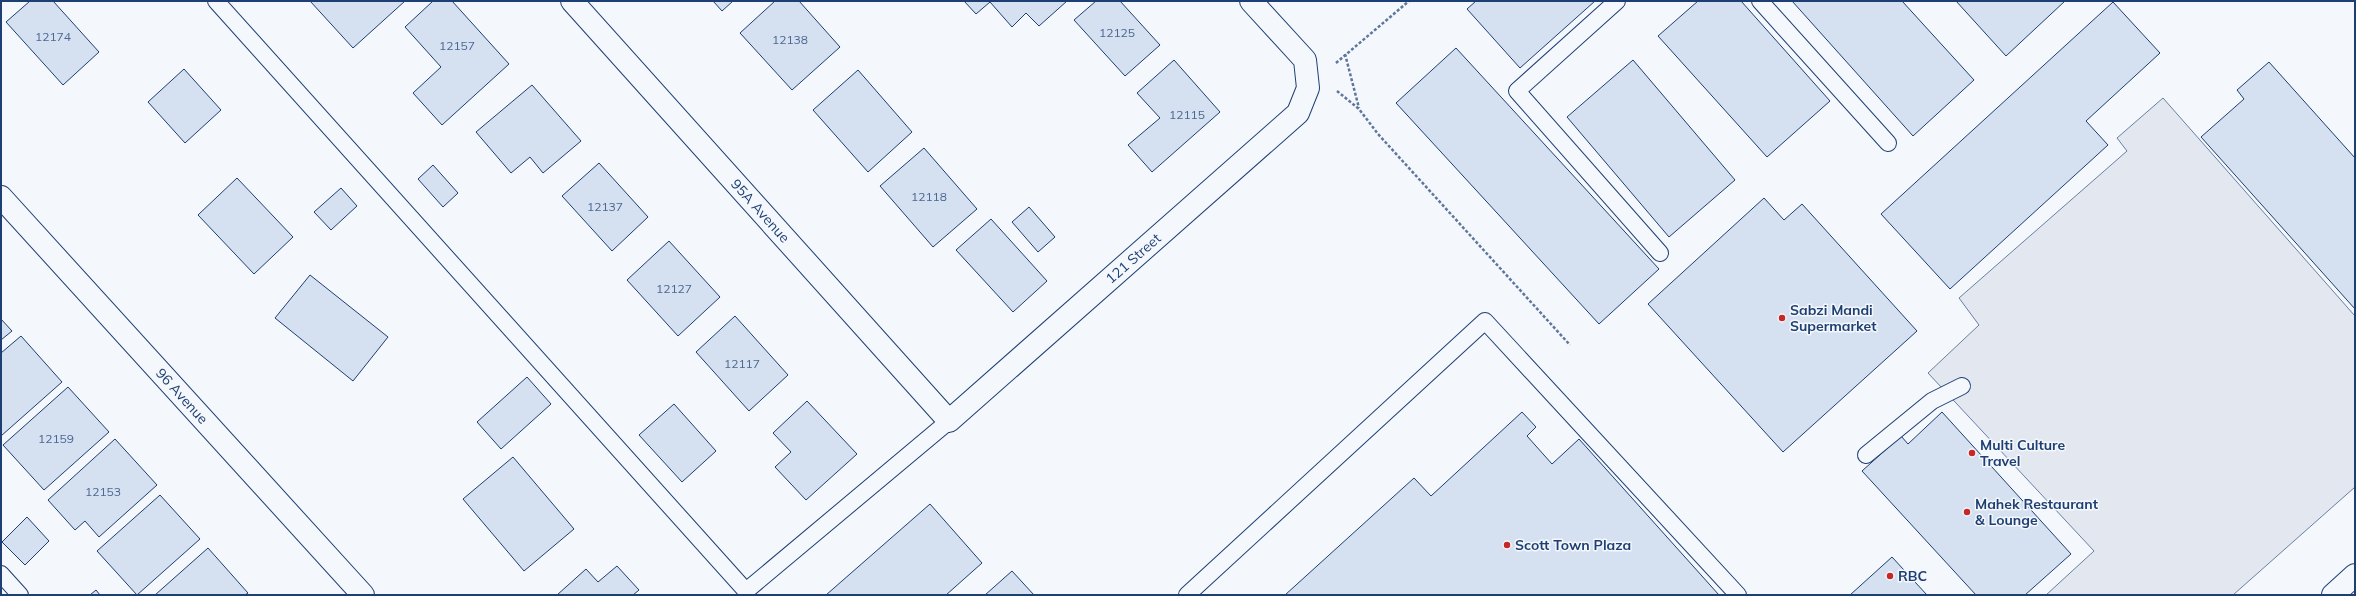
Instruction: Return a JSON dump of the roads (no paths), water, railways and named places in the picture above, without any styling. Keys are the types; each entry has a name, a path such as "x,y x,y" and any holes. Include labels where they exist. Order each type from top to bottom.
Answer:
{"street":[{"name":"95A Avenue","path":"572,1 949,421"},
{"name":"121 Street","path":"949,421 1298,113 1308,88 1305,60 1251,1"},
{"name":"96 Avenue","path":"1,197 363,595"},
{"path":"2333,595 2355,575"}],"lane":[{"path":"216,1 746,591 949,421"},
{"path":"1617,1 1517,91 1660,253"},
{"path":"1760,1 1888,143"},
{"path":"1187,595 1485,321 1738,595"},
{"path":"1866,455 1932,401 1962,386"},
{"path":"1,574 20,595"}],"place":[{"name":"Sabzi Mandi Supermarket","path":"1782,318"},
{"name":"Multi Culture Travel","path":"1972,453"},
{"name":"Mahek Restaurant & Lounge","path":"1967,512"},
{"name":"Scott Town Plaza","path":"1507,545"},
{"name":"RBC","path":"1890,576"}]}
